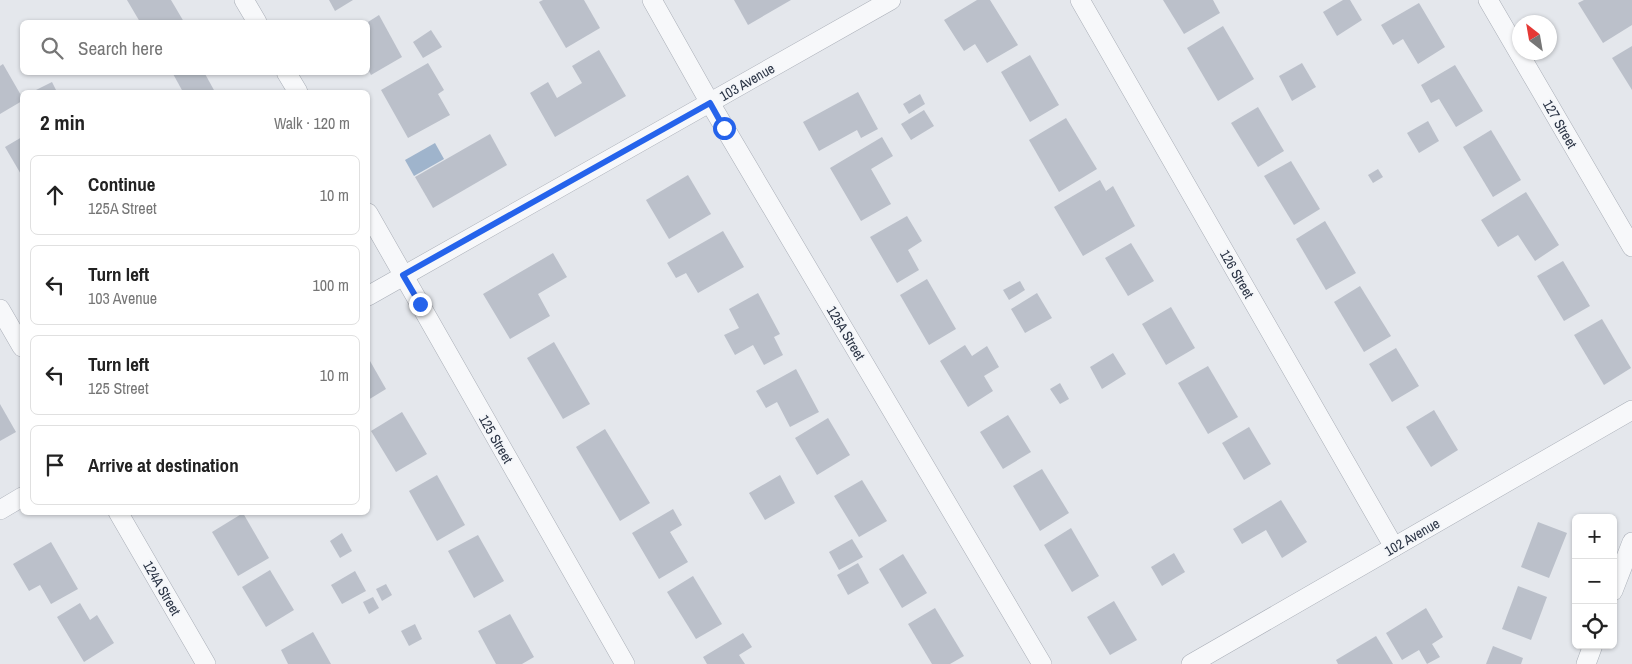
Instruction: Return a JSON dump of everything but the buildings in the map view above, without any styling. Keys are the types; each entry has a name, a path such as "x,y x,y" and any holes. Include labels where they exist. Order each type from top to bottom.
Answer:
{"street":[{"path":"244,0 257,20"},
{"name":"125A Street","path":"652,0 710,103 1042,664"},
{"name":"103 Avenue","path":"370,295 891,0"},
{"name":"126 Street","path":"1080,0 1394,548"},
{"name":"127 Street","path":"1488,0 1632,247"},
{"path":"288,75 297,90"},
{"name":"125 Street","path":"370,217 625,664"},
{"path":"0,309 20,344"},
{"name":"102 Avenue","path":"1192,664 1632,410"},
{"path":"0,510 20,498"},
{"name":"124A Street","path":"120,515 206,664"},
{"path":"1617,581 1632,542"},
{"path":"1586,664 1592,649"}],"water":[{"path":"435,143 444,159 414,176 405,160"}],"route":[{"path":"420,304 403,275 710,103 724,128"}]}
